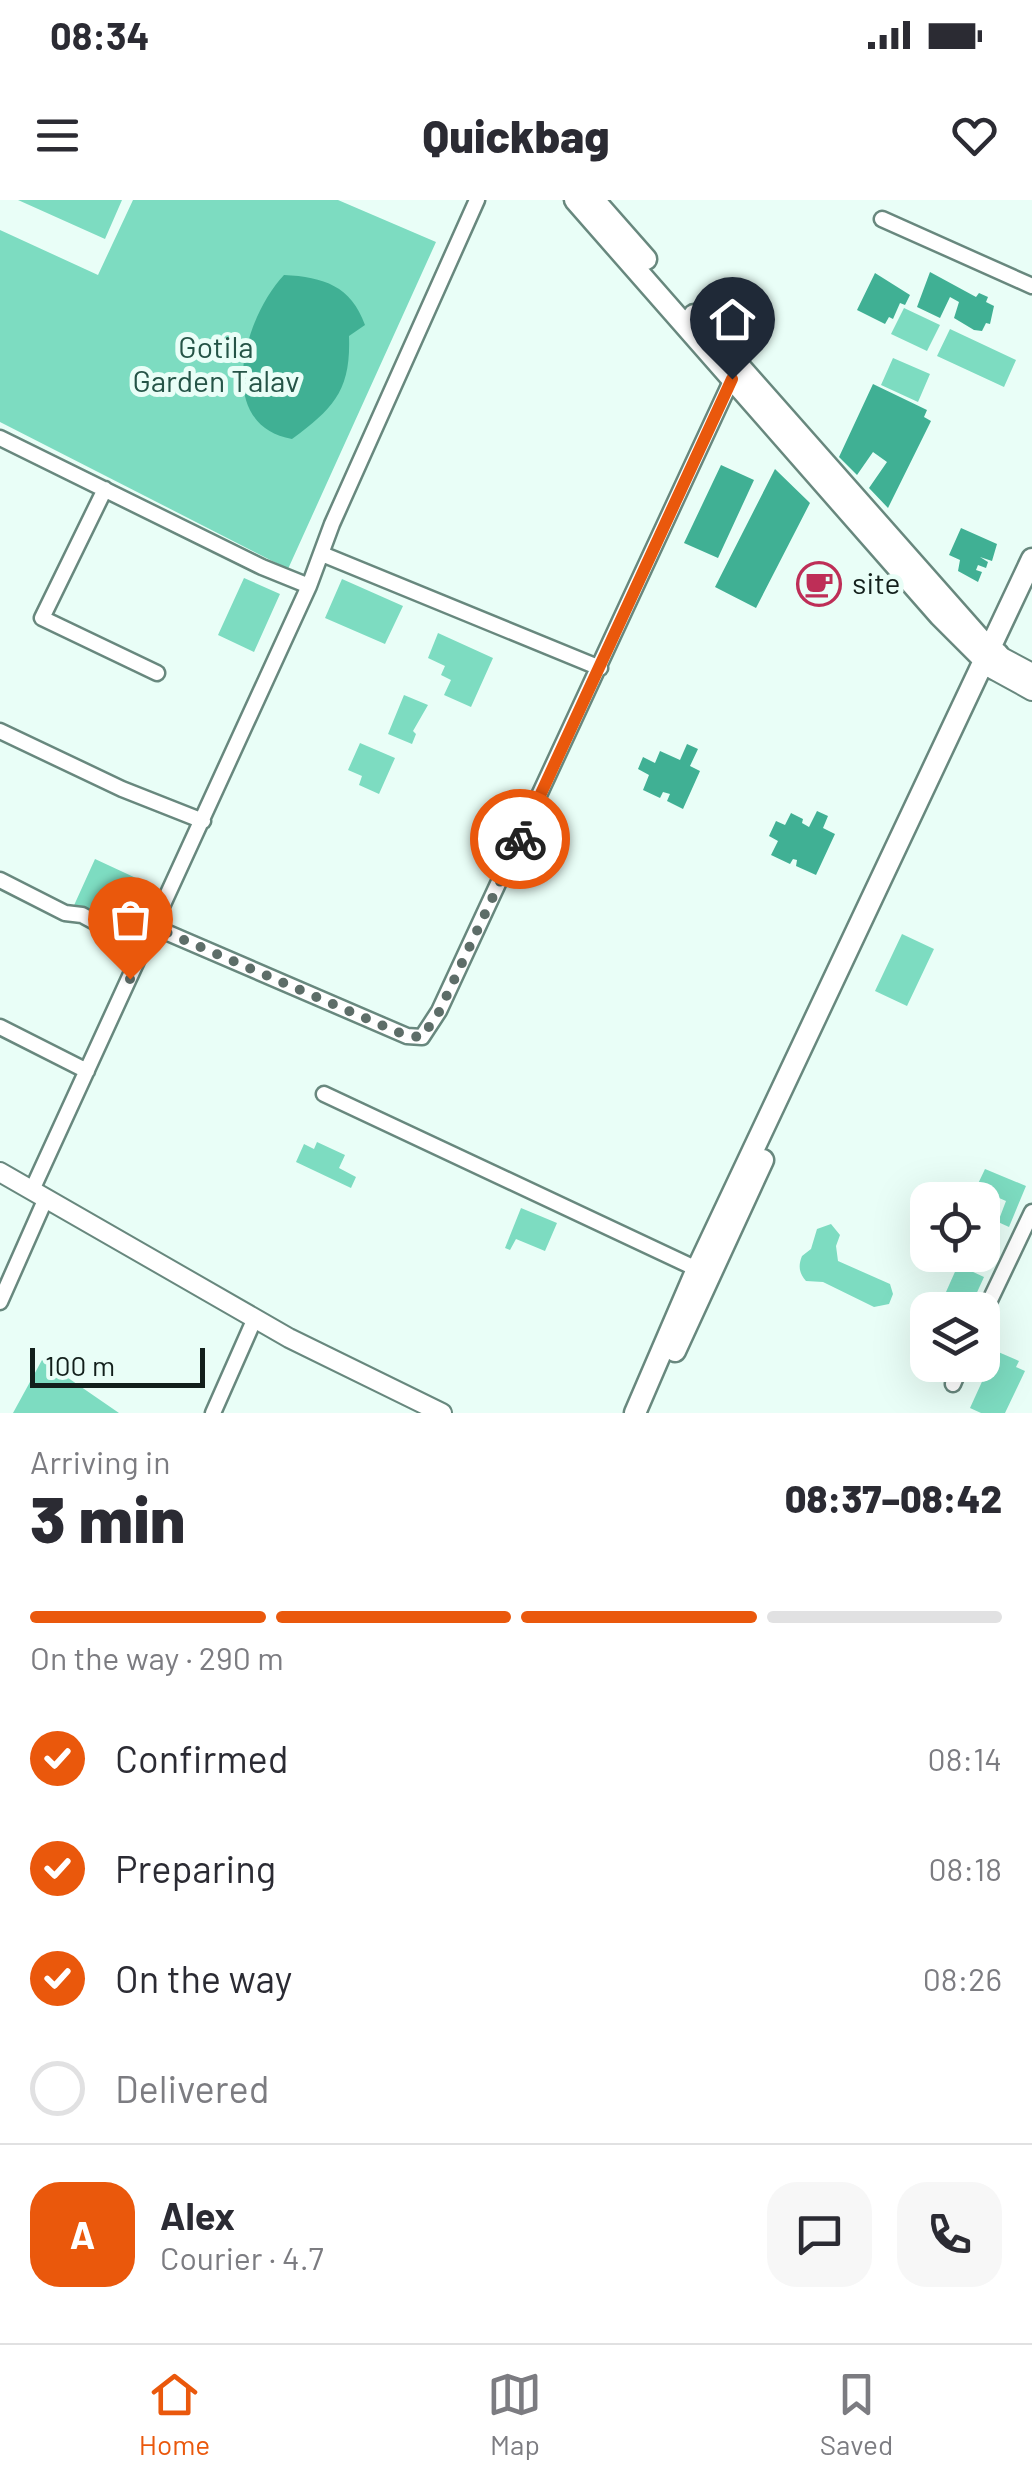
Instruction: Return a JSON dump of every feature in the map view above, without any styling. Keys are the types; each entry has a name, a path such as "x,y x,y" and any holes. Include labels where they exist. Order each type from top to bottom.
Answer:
{"main road":[{"path":"575,200 732,379 991,659"},
{"path":"594,200 991,659"},
{"path":"649,1413 991,659 1032,558"},
{"path":"634,1413 697,1270 991,659 1032,589"}],"street":[{"path":"0,1302 88,1071 310,586 477,200"},
{"path":"882,219 1032,286"},
{"path":"154,927 407,1036 422,1037 439,1012 732,379"},
{"path":"0,438 262,567 310,586"},
{"path":"106,488 42,618 157,673"},
{"path":"322,554 600,668"},
{"path":"991,659 1032,673"},
{"path":"991,659 1032,691"},
{"path":"0,731 203,821"},
{"path":"0,880 65,913 82,914 144,948"},
{"path":"0,1027 88,1071"},
{"path":"324,1094 697,1270"},
{"path":"0,1172 255,1318 442,1413"},
{"path":"994,1292 1032,1212"},
{"path":"212,1413 255,1318"}],"green space":[{"path":"18,200 122,200 105,239"},
{"name":"Gotila Garden Talav","path":"133,200 338,200 436,242 288,569 0,422 0,230 98,275"},
{"path":"904,308 940,325 927,351 891,334"},
{"path":"950,329 1016,360 1004,387 937,356"},
{"path":"893,358 930,374 918,402 881,385"},
{"path":"244,578 280,594 254,652 218,635"},
{"path":"342,579 403,606 385,644 325,618"},
{"path":"438,633 493,658 471,707 444,695 451,680 441,675 445,666 428,658"},
{"path":"404,695 428,705 413,731 416,734 412,744 388,734"},
{"path":"360,743 395,758 379,794 359,785 362,776 348,770"},
{"path":"95,859 151,885 127,938 71,912"},
{"path":"902,934 934,949 907,1006 875,991"},
{"path":"317,1142 345,1155 339,1168 356,1177 351,1188 296,1162 304,1144 314,1149"},
{"path":"985,1169 1026,1186 1009,1227 1000,1223 1006,1201 1000,1198 1000,1182 979,1182"},
{"path":"521,1208 557,1223 545,1251 516,1239 510,1250 505,1248"},
{"path":"831,1224 840,1235 836,1246 838,1261 890,1284 893,1294 889,1304 874,1307 823,1282 806,1281 800,1269 802,1256 811,1249 817,1229"},
{"path":"955,1272 973,1272 984,1277 977,1292 946,1292"},
{"path":"1000,1353 1019,1361 1016,1367 1025,1371 1005,1413 981,1413 970,1408 982,1382 1000,1382"},
{"path":"42,1360 119,1413 13,1413"}],"shaded area":[{"path":"930,272 976,297 979,293 988,297 986,302 994,306 990,324 986,323 982,331 974,330 954,318 959,302 950,297 940,318 917,307"},
{"path":"875,273 910,295 885,324 857,310"},
{"path":"284,275 312,278 334,286 352,301 365,325 349,336 347,371 337,396 292,439 267,429 252,413 244,391 248,341 270,293"},
{"path":"873,384 927,410 924,417 931,421 888,508 869,488 887,462 873,452 857,475 839,457"},
{"path":"721,465 754,480 718,558 684,543"},
{"path":"775,469 810,503 756,608 715,587"},
{"path":"961,528 997,544 992,561 980,557 988,562 986,568 978,565 976,570 982,572 978,582 958,571 960,560 949,555"},
{"path":"687,744 698,749 690,766 700,771 683,809 667,801 670,794 663,792 660,798 643,790 649,775 638,769 643,757 655,763 660,751 680,760"},
{"path":"817,811 828,816 823,828 835,834 816,875 796,866 797,860 790,864 771,855 778,841 769,836 776,821 785,825 791,813 809,827"}],"way so far":[{"path":"130,979 154,927 407,1036 422,1037 439,1012 520,839"}],"place":[{"name":"site","path":"819,584"}],"route":[{"path":"520,839 732,379"}]}
